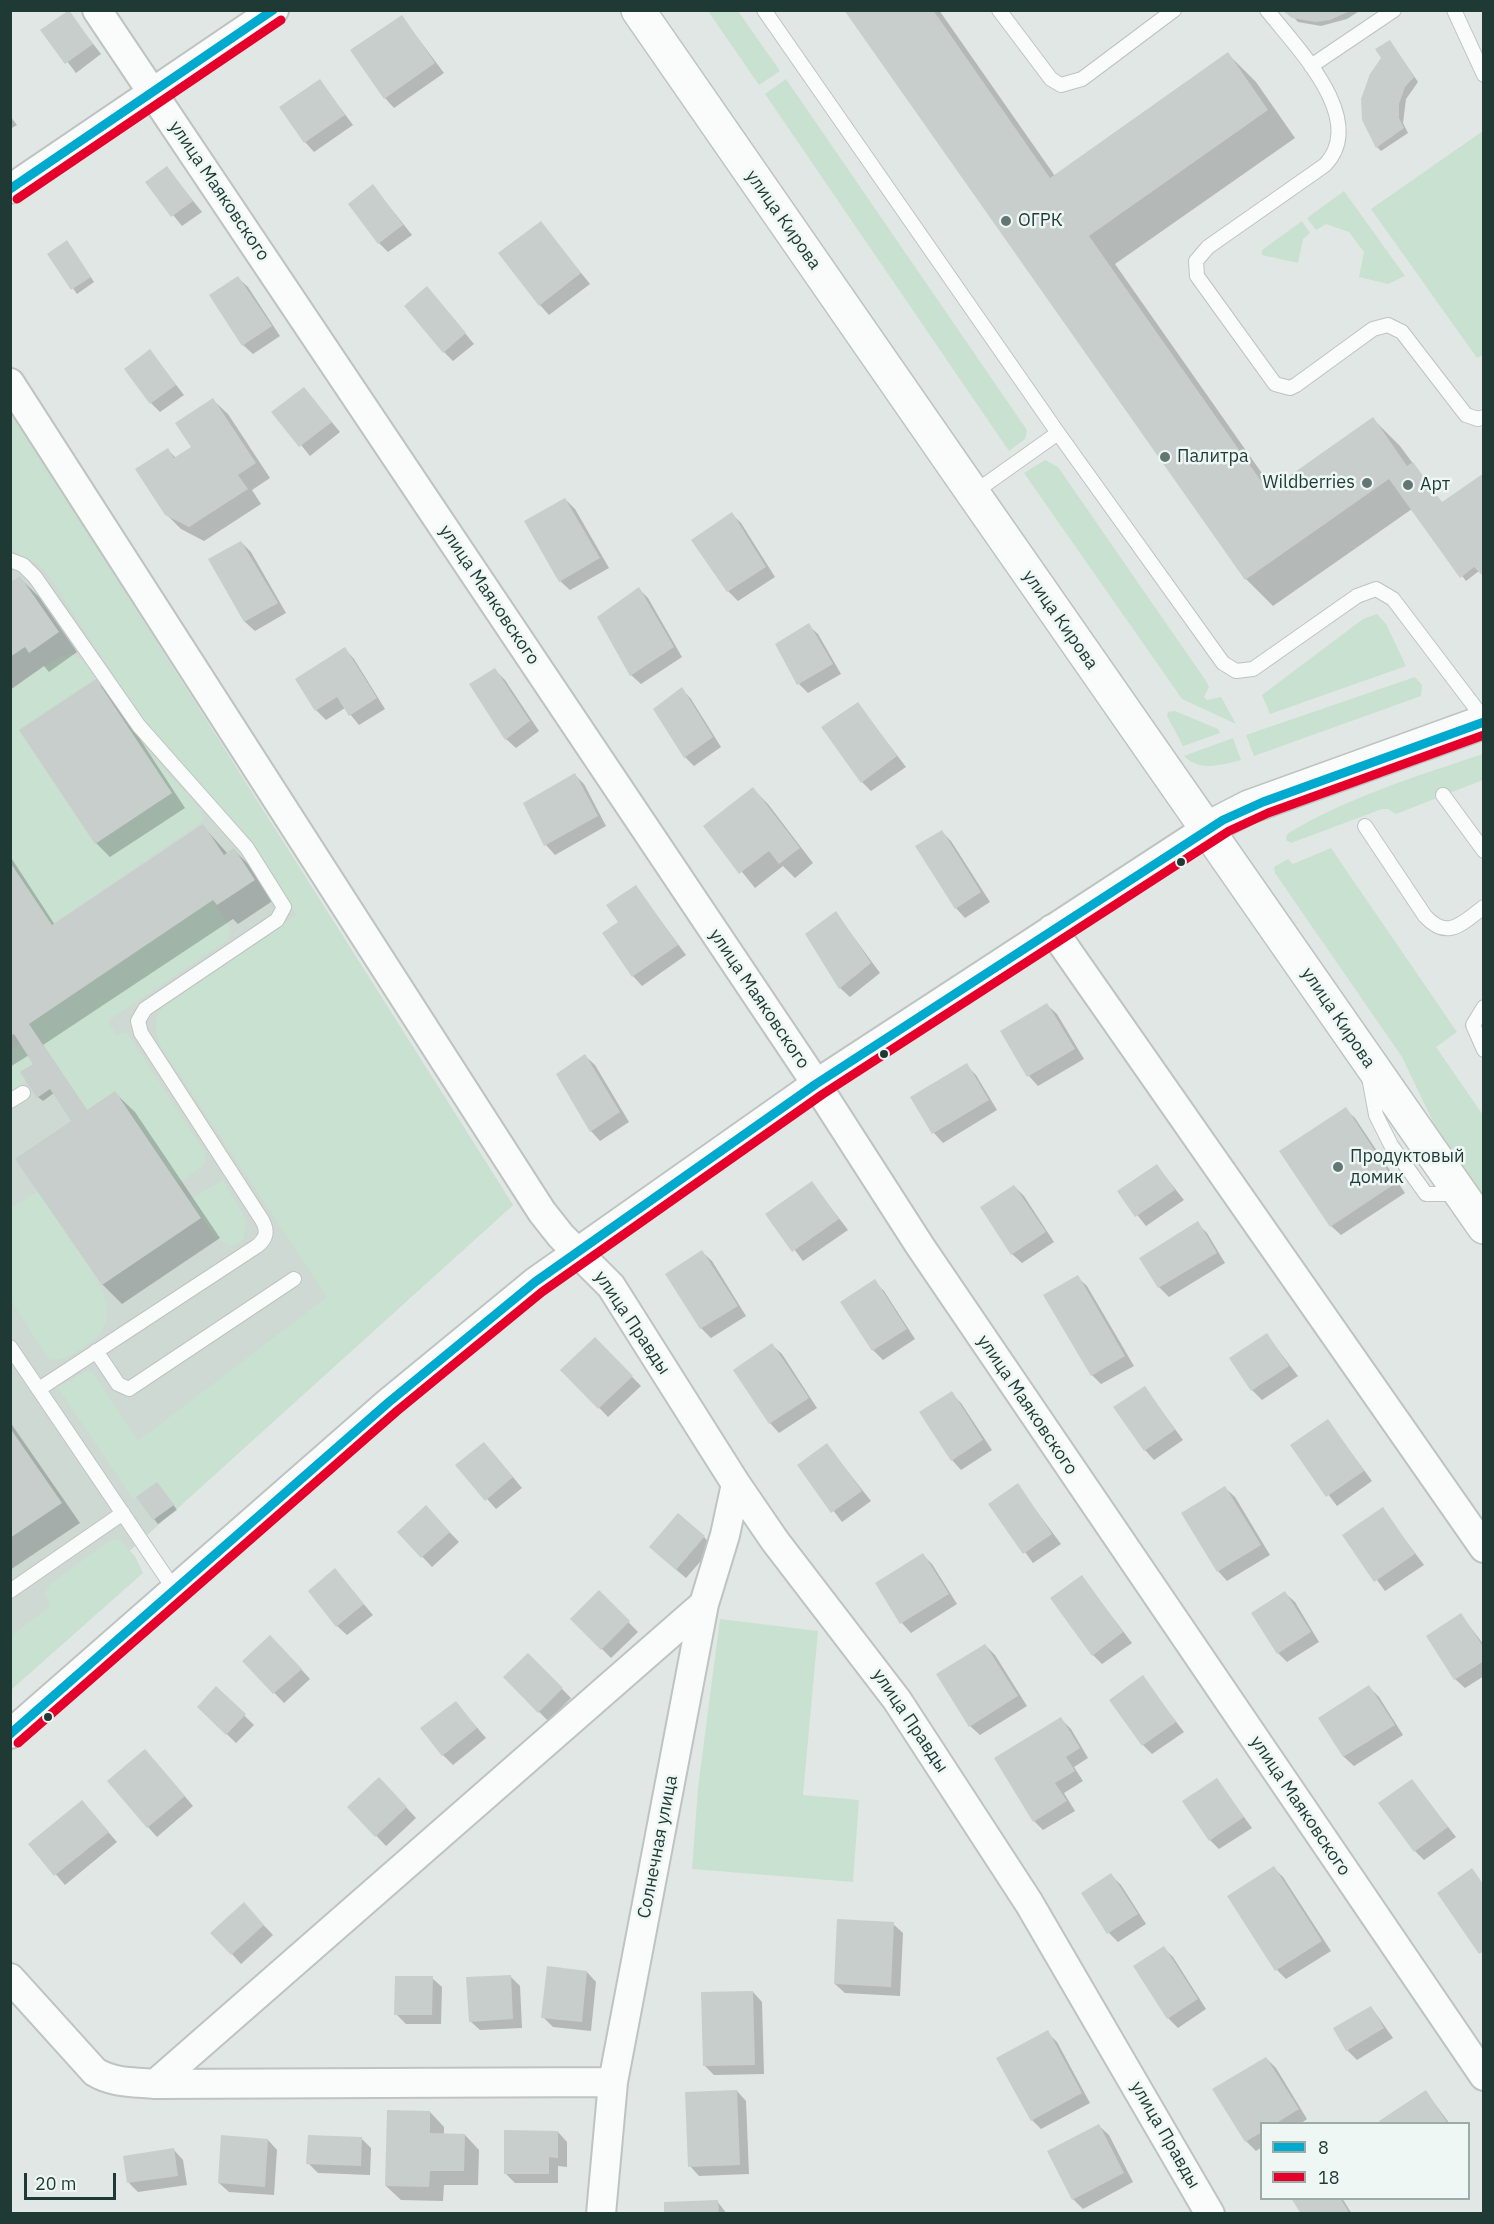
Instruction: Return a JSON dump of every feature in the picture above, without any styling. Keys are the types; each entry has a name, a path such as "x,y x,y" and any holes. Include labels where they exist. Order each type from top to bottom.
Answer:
{"street":[{"name":"улица Маяковского","path":"97,10 816,1084 926,1255 1484,2076"},
{"path":"10,189 274,10"},
{"name":"улица Кирова","path":"638,10 972,495 1208,828 1484,1227"},
{"name":"улица Правды","path":"10,383 542,1212 577,1252 603,1275 616,1293 736,1484 775,1541 874,1667 1000,1856 1210,2214"},
{"path":"10,1734 455,1346 577,1252 816,1084 1208,828 1256,804 1484,721"},
{"path":"1053,929 1484,1548"},
{"name":"Солнечная улица","path":"601,2214 614,2082 704,1604 725,1535 736,1484"},
{"path":"155,2084 704,1604"},
{"path":"10,1978 95,2072 106,2079 119,2082 155,2084 614,2082"}],"lane":[{"path":"764,10 1058,432 1228,668 1236,671 1253,669 1357,596 1376,589 1393,599 1484,721"},
{"path":"999,10 1051,79 1060,86 1068,86 1082,79 1174,10"},
{"path":"1267,10 1311,66 1335,108 1338,135 1333,157 1208,247 1196,261 1197,276 1275,384 1290,388 1296,385 1373,329 1388,325 1401,332 1466,415 1478,419 1484,417"},
{"path":"1311,66 1394,10"},
{"path":"1454,10 1484,75"},
{"path":"972,495 1058,432"},
{"path":"10,560 23,565 35,577 139,726 248,848 284,907 277,920 145,1009 138,1020 141,1033 265,1224 266,1236 257,1246 39,1389"},
{"path":"1443,795 1484,851"},
{"path":"1365,826 1425,916 1439,928 1448,930 1456,927 1484,908"},
{"path":"1484,1007 1473,1025 1484,1050"},
{"path":"10,1101 23,1093"},
{"path":"96,1351 118,1384 129,1389 294,1279"},
{"path":"10,1347 174,1589"},
{"path":"10,1591 123,1513"}],"shaded area":[{"path":"10,410 513,1205 11,1658 10,1658"}],"green space":[{"path":"708,11 738,11 780,71 759,85"},
{"path":"786,79 1027,430 1025,439 1009,451 765,94"},
{"path":"1483,131 1484,354 1477,358 1371,209"},
{"path":"1344,191 1405,276 1388,284 1359,277 1364,252 1349,232 1326,224 1316,230 1307,218"},
{"path":"1302,221 1310,233 1303,239 1298,263 1262,255 1262,250"},
{"path":"10,410 513,1205 177,1509 157,1482 133,1499 58,1388 86,1371 93,1373 138,1441 327,1297 161,1047 156,1030 156,1020 164,1004 296,915 253,844 146,724 46,572 37,563 11,550"},
{"path":"1045,460 1058,467 1206,681 1209,687 1204,697 1207,700 1221,697 1236,724 1182,699 1024,473"},
{"path":"1377,614 1386,624 1406,666 1270,714 1262,695 1363,619"},
{"path":"71,654 85,662 139,741 201,810 203,821 52,925 11,862 10,690 59,657"},
{"path":"1415,677 1422,685 1421,696 1254,756 1246,735"},
{"path":"1175,711 1218,729 1220,733 1183,746 1167,716 1168,712"},
{"path":"1233,738 1241,760 1204,766 1184,756"},
{"path":"1483,754 1483,780 1396,814 1388,809 1382,809 1291,843 1286,840 1287,834 1358,798"},
{"path":"1331,848 1457,1032 1436,1047 1483,1115 1483,1197 1433,1122 1402,1057 1275,873 1274,867 1288,859 1293,864"},
{"path":"213,900 230,927 228,940 108,1021 117,1036 126,1031 205,1152 205,1164 178,1184 116,1091 87,1110 29,1024"},
{"path":"20,1043 33,1064 26,1081 11,1091 11,1049"},
{"path":"223,1180 247,1221 243,1240 231,1246 216,1238 189,1200"},
{"path":"38,1191 91,1269 104,1296 107,1309 106,1322 100,1334 78,1351 54,1360 49,1359 11,1301 11,1208"},
{"path":"118,1539 135,1556 143,1573 11,1690 11,1636 50,1606 45,1593 50,1584 109,1541"},
{"path":"720,1619 818,1631 803,1795 859,1800 853,1882 692,1869 698,1788"}],"building":[{"path":"69,10 93,44 65,64 40,30"},
{"path":"844,10 933,10 1050,178 1228,52 1268,110 1089,236 1268,491 1373,417 1407,466 1413,462 1442,502 1484,473 1484,577 1474,567 1460,578 1389,479 1245,580"},
{"path":"1282,10 1352,10 1330,20 1316,22 1292,18"},
{"path":"402,15 435,63 384,99 350,50"},
{"path":"1390,40 1414,77 1405,87 1399,104 1399,118 1404,128 1376,148 1362,120 1361,99 1370,74 1381,58 1375,49"},
{"path":"320,79 345,115 304,143 279,107"},
{"path":"167,166 193,201 171,217 145,182"},
{"path":"373,184 403,225 378,244 348,204"},
{"path":"541,221 581,273 539,306 498,253"},
{"path":"67,240 91,277 71,290 47,254"},
{"path":"238,276 272,326 242,346 209,295"},
{"path":"427,286 466,333 443,353 404,306"},
{"path":"150,349 176,385 150,404 124,369"},
{"path":"304,387 332,422 299,447 271,412"},
{"path":"213,398 256,463 238,475 248,489 189,527 165,515 135,469 168,448 174,458 191,447 175,423"},
{"path":"565,498 600,558 559,582 524,521"},
{"path":"732,512 766,567 727,592 691,540"},
{"path":"241,541 278,603 244,622 208,559"},
{"path":"20,576 59,632 29,653 25,647 10,657 10,583"},
{"path":"639,587 674,647 630,676 597,617"},
{"path":"809,623 833,664 797,685 775,644"},
{"path":"345,647 377,698 349,716 337,697 315,711 295,679"},
{"path":"495,668 530,721 505,740 469,684"},
{"path":"96,679 172,793 95,844 19,730"},
{"path":"682,687 713,737 684,758 653,709"},
{"path":"858,702 897,756 861,783 821,727"},
{"path":"575,773 598,816 544,846 523,803"},
{"path":"753,787 800,848 779,864 769,851 739,874 703,826"},
{"path":"203,824 224,855 234,848 255,880 217,905 213,900 29,1024 87,1110 115,1091 201,1218 102,1285 15,1159 71,1121 50,1089 37,1098 20,1072 33,1064 14,1034 10,1036 10,862 52,925"},
{"path":"942,830 981,892 955,909 915,846"},
{"path":"636,885 678,945 632,977 602,933 618,922 606,905"},
{"path":"836,911 871,963 839,989 805,934"},
{"path":"1047,1003 1075,1049 1027,1077 1000,1031"},
{"path":"585,1054 620,1112 590,1132 556,1074"},
{"path":"967,1063 989,1100 932,1134 910,1097"},
{"name":"Продуктовый домик","path":"1346,1107 1396,1183 1330,1227 1279,1151"},
{"path":"1157,1164 1175,1190 1135,1217 1117,1191"},
{"path":"812,1181 839,1219 792,1252 765,1214"},
{"path":"1014,1185 1046,1232 1011,1255 980,1207"},
{"path":"1198,1221 1217,1253 1158,1288 1139,1258"},
{"path":"702,1250 738,1306 700,1329 665,1274"},
{"path":"1078,1275 1125,1356 1091,1376 1043,1295"},
{"path":"875,1279 907,1329 872,1351 840,1302"},
{"path":"1267,1333 1289,1366 1251,1391 1229,1358"},
{"path":"595,1337 633,1376 598,1409 560,1370"},
{"path":"772,1343 809,1398 769,1424 733,1370"},
{"path":"1145,1386 1175,1430 1144,1451 1113,1407"},
{"path":"952,1391 983,1440 951,1461 919,1412"},
{"path":"1328,1419 1364,1471 1326,1497 1290,1445"},
{"path":"10,1428 62,1503 10,1538"},
{"path":"484,1442 513,1477 485,1501 455,1465"},
{"path":"827,1443 862,1491 831,1513 797,1465"},
{"path":"157,1482 174,1505 153,1520 136,1497"},
{"path":"1018,1483 1052,1534 1023,1554 988,1504"},
{"path":"1225,1486 1261,1545 1217,1572 1181,1513"},
{"path":"426,1505 450,1532 421,1558 397,1532"},
{"path":"1383,1507 1415,1554 1374,1582 1342,1535"},
{"path":"678,1513 705,1536 676,1570 649,1547"},
{"path":"923,1553 949,1594 900,1624 875,1583"},
{"path":"335,1568 364,1604 336,1627 308,1591"},
{"path":"1082,1575 1123,1632 1092,1656 1050,1598"},
{"path":"599,1590 630,1621 601,1650 570,1619"},
{"path":"1285,1591 1311,1632 1277,1654 1251,1613"},
{"path":"1461,1613 1484,1648 1484,1661 1454,1680 1426,1636"},
{"path":"270,1635 302,1669 273,1694 242,1661"},
{"path":"985,1644 1018,1696 969,1727 936,1674"},
{"path":"528,1653 563,1688 538,1713 503,1677"},
{"path":"1143,1675 1176,1722 1142,1746 1109,1700"},
{"path":"1369,1685 1395,1725 1343,1757 1318,1718"},
{"path":"216,1686 246,1714 226,1735 197,1707"},
{"path":"456,1701 477,1728 442,1756 420,1728"},
{"path":"1061,1717 1080,1748 1066,1757 1075,1771 1055,1783 1067,1801 1033,1822 994,1758"},
{"path":"145,1749 185,1796 147,1828 107,1781"},
{"path":"379,1777 407,1807 375,1837 347,1807"},
{"path":"1217,1778 1244,1817 1209,1841 1182,1801"},
{"path":"1412,1779 1448,1827 1414,1852 1378,1803"},
{"path":"82,1800 109,1832 54,1876 28,1844"},
{"path":"1274,1866 1322,1941 1275,1971 1227,1896"},
{"path":"1472,1868 1484,1885 1484,1951 1479,1954 1437,1893"},
{"path":"1111,1873 1138,1914 1107,1934 1081,1893"},
{"path":"244,1902 264,1925 231,1955 210,1933"},
{"path":"837,1919 894,1922 891,1987 834,1984"},
{"path":"1164,1946 1198,1999 1167,2019 1133,1966"},
{"path":"547,1966 587,1971 582,2022 541,2018"},
{"path":"511,1975 513,2019 469,2022 466,1977"},
{"path":"395,1976 433,1976 432,2015 394,2015"},
{"path":"753,1991 755,2065 703,2066 701,1992"},
{"path":"1371,2006 1384,2028 1346,2051 1333,2028"},
{"path":"1048,2030 1082,2093 1031,2121 996,2058"},
{"path":"1266,2057 1299,2109 1278,2122 1260,2122 1260,2133 1245,2142 1212,2089"},
{"path":"737,2090 740,2165 688,2167 685,2092"},
{"path":"1426,2090 1447,2122 1380,2122"},
{"path":"387,2110 430,2111 430,2133 465,2134 464,2171 430,2171 429,2187 385,2186"},
{"path":"1099,2124 1124,2173 1072,2200 1047,2151"},
{"path":"504,2130 558,2131 558,2158 549,2157 549,2174 504,2174"},
{"path":"221,2135 268,2139 265,2187 218,2183"},
{"path":"308,2135 362,2137 361,2166 306,2164"},
{"path":"174,2148 178,2176 127,2183 123,2156"},
{"path":"718,2200 719,2214 664,2214 664,2202"},
{"path":"1292,2200 1341,2200 1350,2214 1301,2214"}],"transit line":[{"name":"8","path":"10,189 273,10"},
{"name":"18","path":"17,199 281,20"},
{"name":"8","path":"10,1734 389,1402 535,1282 816,1084 1223,820 1263,802 1484,722"},
{"name":"18","path":"18,1743 397,1411 542,1292 823,1094 1229,831 1268,813 1484,735"}],"place":[{"name":"ОГРК","path":"1006,221"},
{"name":"Палитра","path":"1165,457"},
{"name":"Wildberries","path":"1367,483"},
{"name":"Арт","path":"1408,485"},
{"name":"Продуктовый домик","path":"1338,1167"}]}
